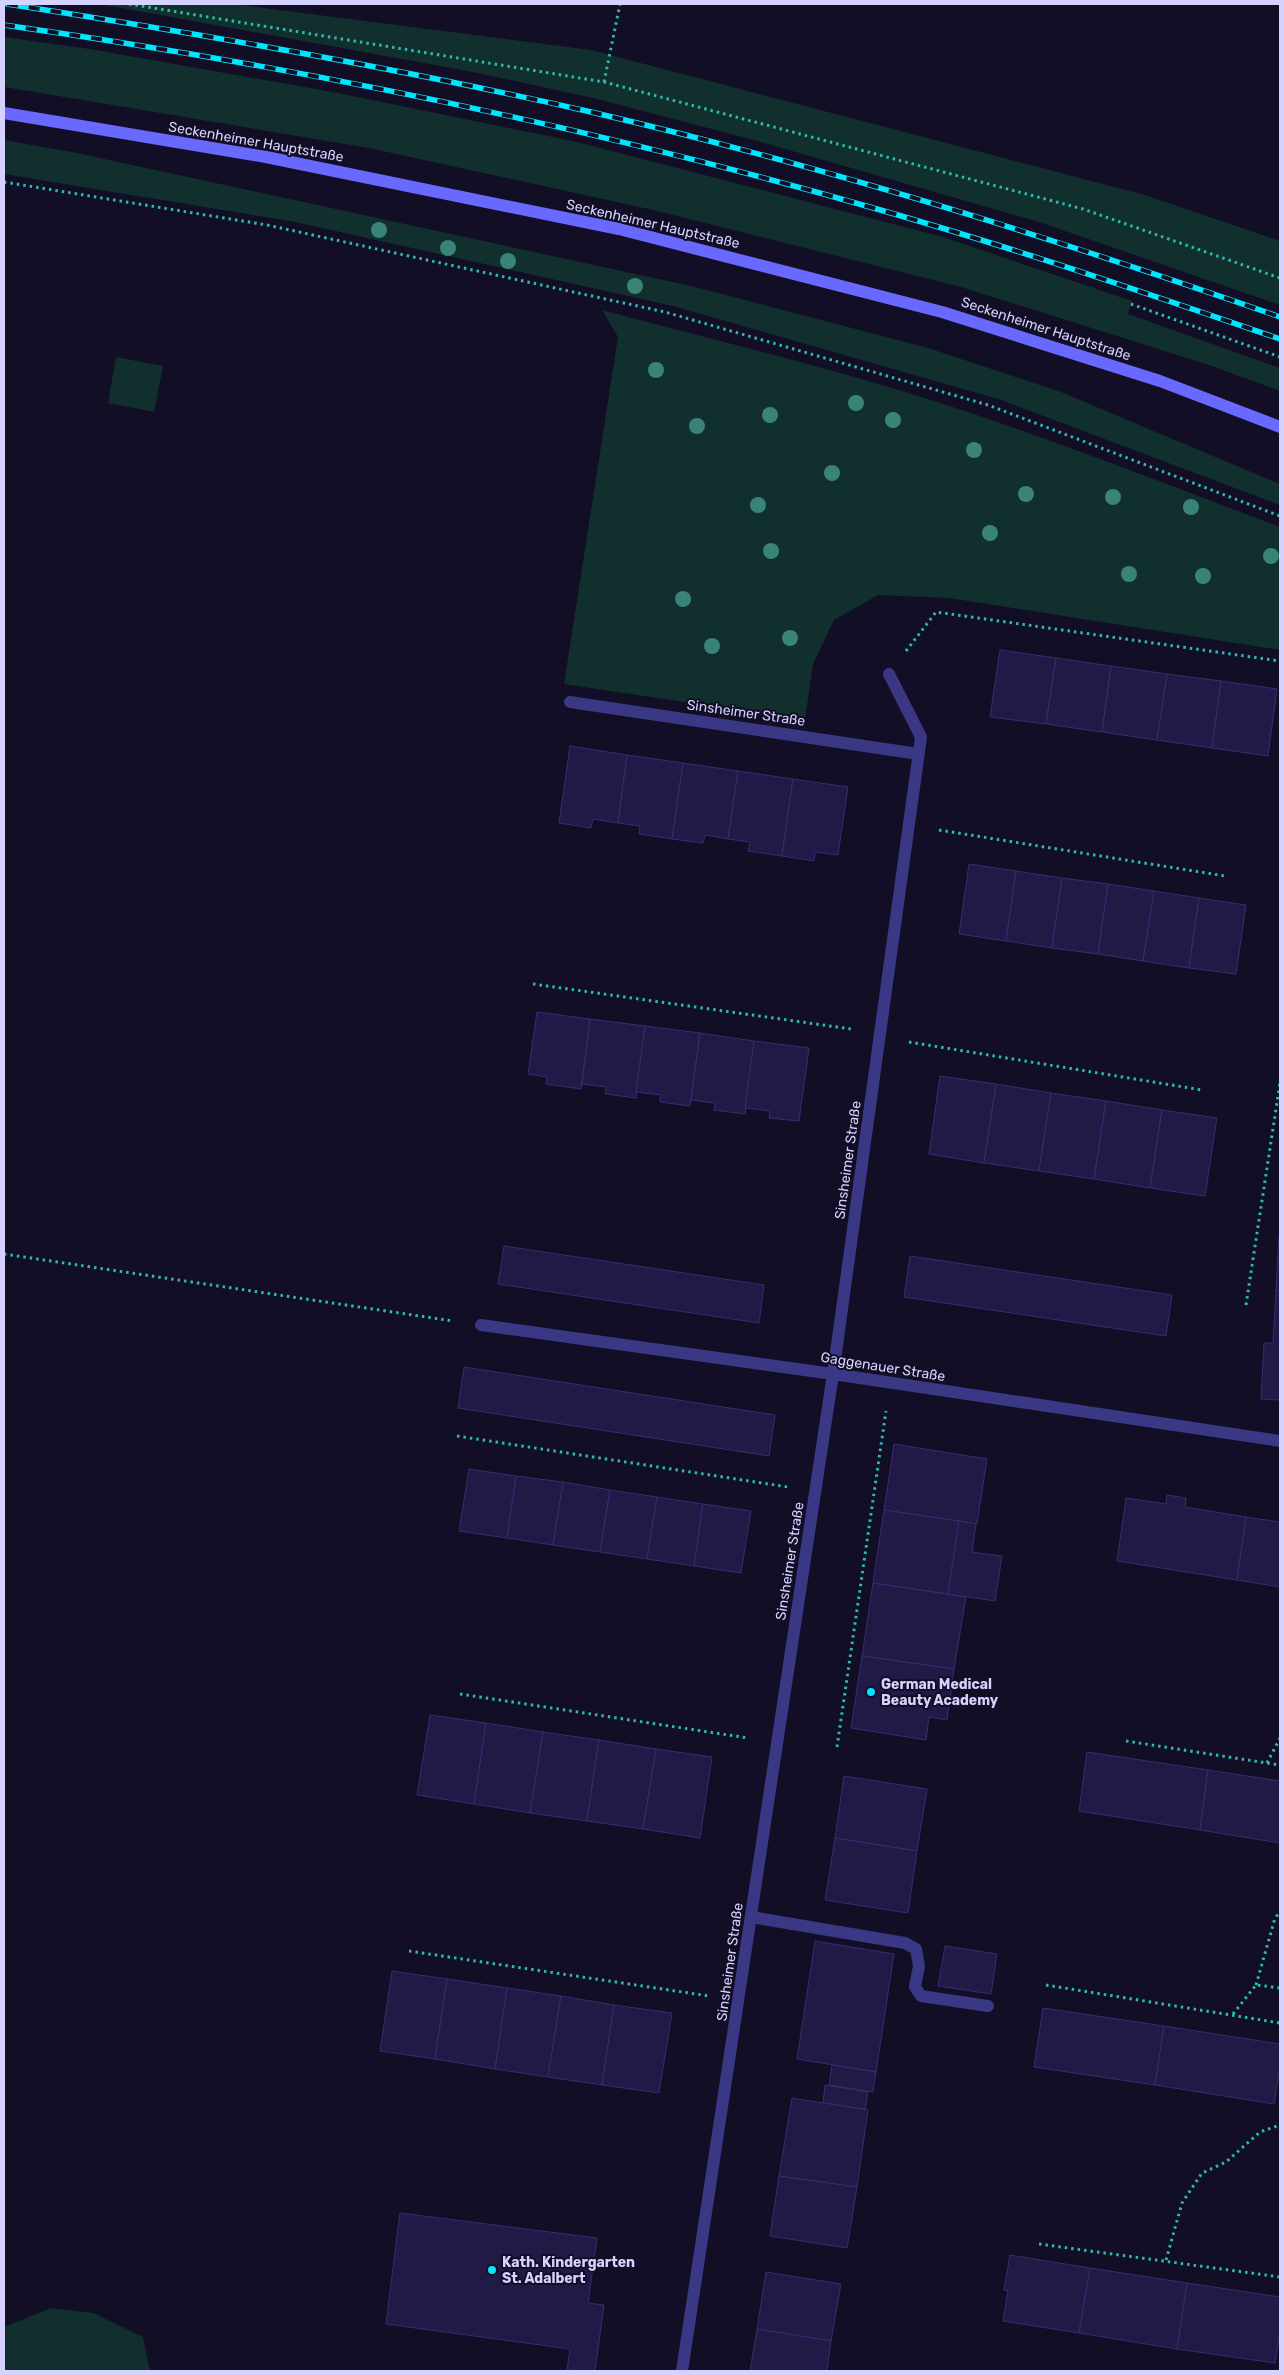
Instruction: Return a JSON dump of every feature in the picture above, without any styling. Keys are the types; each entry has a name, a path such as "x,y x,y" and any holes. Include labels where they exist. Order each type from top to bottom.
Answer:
{"main road":[{"name":"Seckenheimer Hauptstraße","path":"4,113 266,157 619,229 942,312 1160,382 1280,427"}],"street":[{"name":"Sinsheimer Straße","path":"682,2371 816,1491 918,754 920,737 889,674"},
{"name":"Sinsheimer Straße","path":"570,702 918,754"},
{"name":"Gaggenauer Straße","path":"481,1326 833,1374 1280,1441"},
{"path":"751,1917 905,1943 916,1948 919,1966 915,1987 920,1996 988,2006"}],"path":[{"path":"129,4 604,82 1083,209 1280,278"},
{"path":"604,82 620,4"},
{"path":"4,182 267,225 665,312 988,405 1280,516"},
{"path":"1131,304 1280,357"},
{"path":"889,674 936,612 1280,661"},
{"path":"908,825 1225,876"},
{"path":"1246,1305 1280,1083"},
{"path":"4,1254 481,1326"},
{"path":"837,1747 890,1383"},
{"path":"457,1436 816,1491"},
{"path":"460,1694 726,1736 778,1741"},
{"path":"1267,1763 1280,1738"},
{"path":"1126,1741 1280,1765"},
{"path":"1233,2015 1256,1984 1275,1918 1280,1912"},
{"path":"410,1951 739,2000"},
{"path":"1046,1984 1280,2022"},
{"path":"1256,1984 1280,1988"},
{"path":"1166,2260 1182,2203 1202,2173 1226,2162 1260,2132 1280,2125"},
{"path":"1039,2244 1280,2277"}],"green space":[{"path":"100,4 233,4 591,50 1145,195 1280,241 1280,305 1039,222 754,140 597,99 473,72"},
{"path":"4,37 90,49 338,93 577,142 943,237 1132,301 1128,314 1280,368 1280,391 1209,365 961,287 653,210 369,148 4,87"},
{"path":"4,140 77,153 691,286 928,348 1061,392 1280,484 1280,505 998,399 673,306 295,222 4,174"},
{"path":"602,310 828,370 962,410 1082,452 1280,527 1280,650 949,598 878,595 834,620 813,664 805,720 564,684 618,337"},
{"path":"116,357 163,366 154,412 108,403"},
{"path":"51,2308 93,2313 143,2337 150,2371 4,2371 4,2327"}],"building":[{"path":"1000,650 1056,658 1046,724 990,717"},
{"path":"1056,658 1111,666 1102,732 1046,724"},
{"path":"1111,666 1167,674 1157,740 1102,732"},
{"path":"1167,674 1221,681 1212,748 1157,740"},
{"path":"1221,681 1277,689 1268,756 1212,748"},
{"path":"570,746 627,755 618,823 593,819 591,828 559,823"},
{"path":"627,755 683,763 672,839 639,834 640,826 618,823"},
{"path":"683,763 738,771 728,839 705,835 703,843 672,839"},
{"path":"738,771 793,779 782,856 748,851 750,842 728,839"},
{"path":"793,779 848,787 838,855 815,852 814,861 782,856"},
{"path":"969,864 1016,871 1006,941 959,934"},
{"path":"1016,871 1062,878 1052,948 1006,941"},
{"path":"1062,878 1108,884 1098,954 1052,948"},
{"path":"1108,884 1154,891 1143,961 1098,954"},
{"path":"1154,891 1199,898 1189,968 1143,961"},
{"path":"1199,898 1246,905 1236,974 1189,968"},
{"path":"537,1012 590,1019 581,1089 546,1084 547,1077 528,1074"},
{"path":"590,1019 645,1026 636,1098 605,1094 606,1087 582,1084"},
{"path":"645,1026 700,1033 690,1106 660,1102 661,1095 636,1092"},
{"path":"700,1033 754,1041 745,1114 714,1110 715,1103 691,1100"},
{"path":"754,1041 809,1048 799,1121 769,1118 770,1111 745,1108"},
{"path":"940,1076 996,1084 984,1163 929,1154"},
{"path":"996,1084 1051,1093 1039,1171 984,1163"},
{"path":"1051,1093 1106,1101 1094,1179 1039,1171"},
{"path":"1106,1101 1162,1110 1150,1188 1094,1179"},
{"path":"1162,1110 1217,1118 1205,1196 1150,1188"},
{"path":"1279,1235 1280,1291 1276,1291"},
{"path":"504,1246 764,1285 759,1323 498,1284"},
{"path":"910,1256 1172,1295 1166,1336 904,1297"},
{"path":"1276,1291 1280,1291 1280,1400 1261,1399 1264,1343 1273,1343"},
{"path":"464,1367 775,1415 769,1456 458,1408"},
{"path":"894,1444 987,1459 977,1524 884,1510"},
{"path":"469,1469 516,1476 507,1538 459,1531"},
{"path":"516,1476 563,1482 553,1545 507,1538"},
{"path":"563,1482 610,1490 600,1552 553,1545"},
{"path":"610,1490 657,1497 647,1559 600,1552"},
{"path":"1167,1495 1186,1498 1185,1507 1246,1517 1237,1580 1117,1561 1126,1498 1166,1504"},
{"path":"657,1497 703,1504 694,1566 647,1559"},
{"path":"703,1504 751,1511 741,1573 694,1566"},
{"path":"884,1510 959,1521 948,1594 873,1583"},
{"path":"1246,1517 1280,1522 1280,1587 1237,1580"},
{"path":"959,1521 976,1524 972,1552 1002,1556 995,1601 948,1594"},
{"path":"873,1583 966,1597 954,1669 862,1656"},
{"path":"862,1656 954,1669 947,1720 929,1717 926,1740 851,1728"},
{"path":"430,1715 486,1723 474,1804 417,1795"},
{"path":"486,1723 543,1732 530,1813 474,1804"},
{"path":"543,1732 599,1740 587,1821 530,1813"},
{"path":"599,1740 656,1749 643,1829 587,1821"},
{"path":"656,1749 712,1757 700,1838 643,1829"},
{"path":"1087,1752 1208,1770 1200,1830 1079,1811"},
{"path":"1208,1770 1280,1781 1280,1843 1200,1830"},
{"path":"844,1776 927,1789 917,1851 835,1838"},
{"path":"835,1838 917,1851 908,1913 825,1900"},
{"path":"815,1941 894,1954 876,2072 797,2059"},
{"path":"945,1946 997,1954 991,1994 938,1986"},
{"path":"392,1971 447,1979 435,2059 380,2051"},
{"path":"447,1979 507,1988 495,2069 435,2059"},
{"path":"507,1988 561,1996 548,2077 495,2069"},
{"path":"561,1996 614,2005 602,2085 548,2077"},
{"path":"614,2005 672,2013 659,2093 602,2085"},
{"path":"1043,2008 1164,2026 1155,2085 1034,2067"},
{"path":"1164,2026 1280,2044 1280,2065 1274,2104 1155,2085"},
{"path":"832,2065 876,2072 873,2092 829,2085"},
{"path":"825,2085 868,2092 865,2109 823,2103"},
{"path":"792,2098 868,2110 857,2187 779,2176"},
{"path":"779,2176 857,2187 847,2248 770,2236"},
{"name":"Kath. Kindergarten St. Adalbert","path":"400,2213 597,2238 588,2303 604,2305 595,2371 567,2370 570,2349 386,2324"},
{"path":"1010,2255 1090,2268 1079,2333 1003,2321 1008,2291 1004,2290"},
{"path":"1090,2268 1187,2283 1177,2349 1079,2333"},
{"path":"766,2272 841,2284 831,2341 757,2329"},
{"path":"1187,2283 1280,2297 1280,2330 1275,2363 1177,2349"},
{"path":"757,2329 831,2341 827,2371 750,2371"}],"railway":[{"path":"7,4 154,27 373,66 591,112 678,133 938,205 1110,259 1280,317"},
{"path":"4,25 226,60 337,80 557,127 666,153 884,211 984,241 1083,272 1280,339"}],"place":[{"name":"German Medical Beauty Academy","path":"871,1692"},
{"name":"Kath. Kindergarten St. Adalbert","path":"492,2270"}]}
